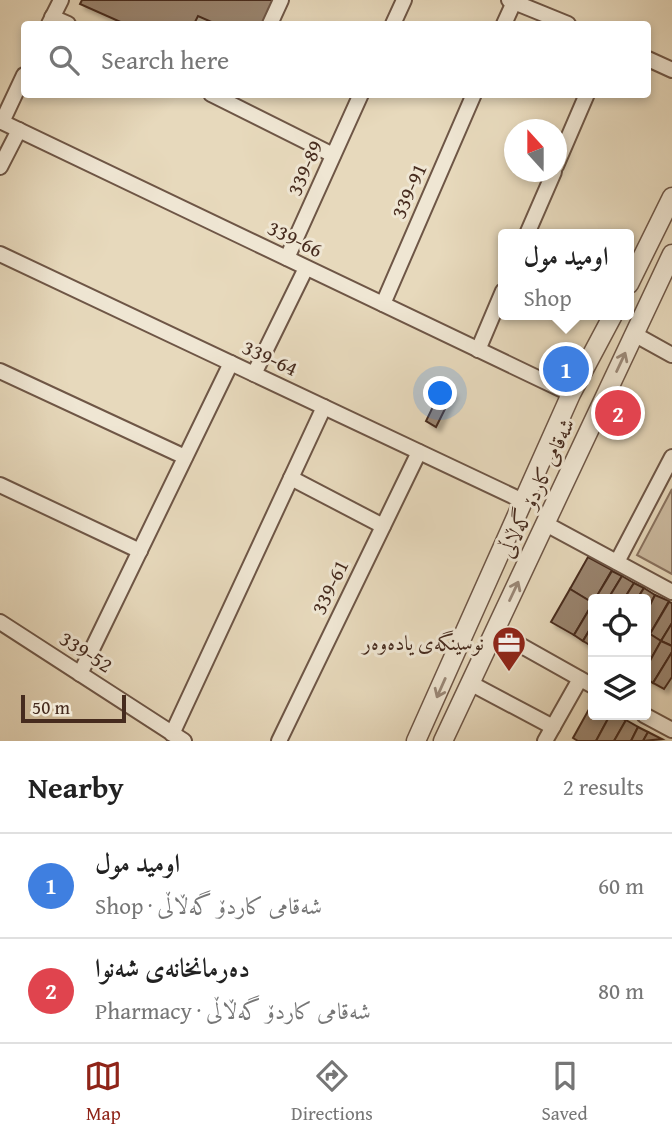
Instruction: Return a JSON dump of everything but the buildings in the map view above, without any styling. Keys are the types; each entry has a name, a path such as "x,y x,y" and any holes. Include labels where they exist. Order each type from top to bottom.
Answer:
{"street":[{"path":"51,21 61,0"},
{"path":"271,21 281,0"},
{"path":"394,21 404,0"},
{"path":"505,21 511,1 561,21"},
{"path":"651,60 672,70"},
{"path":"1,122 21,81"},
{"name":"339-89","path":"287,258 359,98"},
{"name":"339-91","path":"383,304 472,98"},
{"path":"567,140 585,98"},
{"path":"235,100 333,155"},
{"name":"339-66","path":"1,122 571,394"},
{"path":"0,167 19,130"},
{"path":"529,229 550,182"},
{"path":"634,274 672,197"},
{"name":"339-64","path":"0,254 523,501"},
{"path":"644,255 669,260"},
{"name":"شەقامی کاردۆ گەڵاڵی","path":"443,741 669,260"},
{"path":"254,374 306,268"},
{"path":"478,350 498,303"},
{"name":"شەقامی کاردۆ گەڵاڵی","path":"416,741 571,394 610,320"},
{"path":"634,334 672,355"},
{"path":"80,674 231,363"},
{"path":"0,371 185,457"},
{"path":"178,737 324,407"},
{"name":"339-61","path":"279,741 419,452"},
{"path":"617,562 672,457"},
{"path":"291,478 383,526"},
{"path":"0,485 140,551"},
{"path":"546,524 672,592"},
{"name":"339-52","path":"0,622 178,737"},
{"path":"495,632 587,683 545,741"},
{"path":"470,684 553,727"},
{"path":"651,718 672,730"}],"shaded area":[{"path":"672,489 672,574 637,555"}],"place":[{"name":"اوميد مول","path":"566,369"},
{"name":"دەرمانخانەی شەنوا","path":"618,413"},
{"name":"نوسینگەی یادەوەر","path":"509,673"}]}
